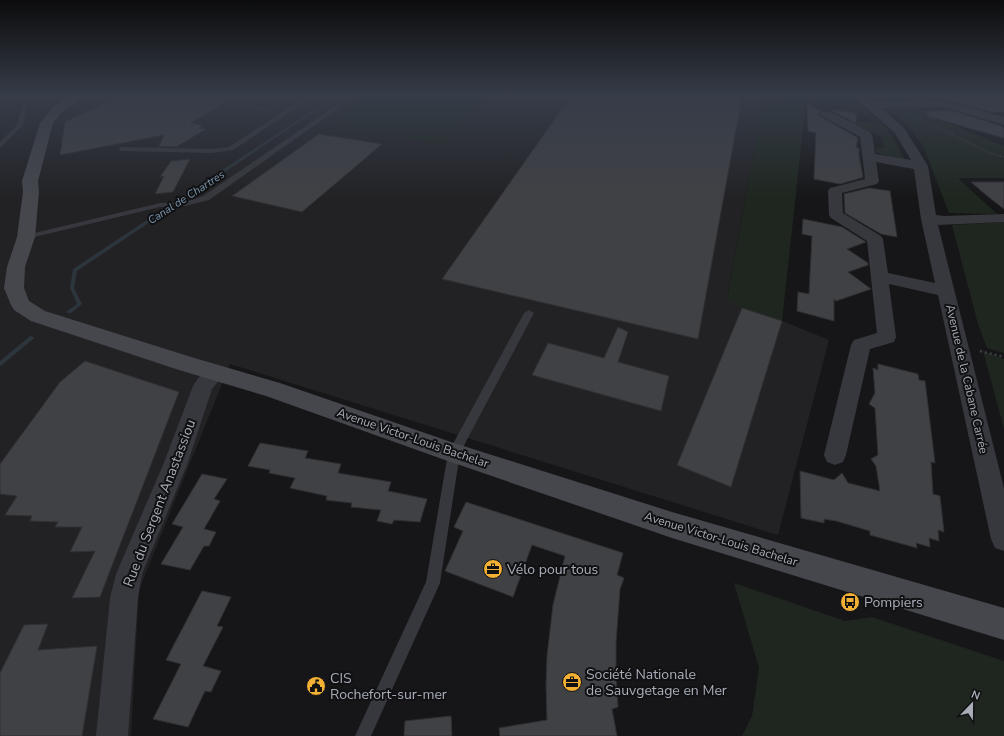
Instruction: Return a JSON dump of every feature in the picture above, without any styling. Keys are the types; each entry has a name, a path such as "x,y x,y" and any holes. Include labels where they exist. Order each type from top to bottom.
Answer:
{"main road":[{"name":"Avenue Victor-Louis Bachelar","path":"45,130 30,181 31,192 26,237 16,267 14,288 20,305 38,316 272,389 454,453 672,525 1004,624"}],"street":[{"path":"835,454 861,345 887,337 875,239 836,215 835,191 872,181 866,135 857,130"},
{"path":"899,130 921,166"},
{"path":"868,157 921,166"},
{"name":"Avenue de la Cabane Carrée","path":"921,166 929,219 1004,539"},
{"path":"929,219 944,221 1004,218"},
{"path":"880,277 947,291"},
{"name":"Rue du Sergent Anastassiou","path":"112,736 124,598 130,574 175,465 204,386 216,372"}],"lane":[{"path":"0,146 15,130"},
{"path":"121,149 211,151 231,149 260,130"},
{"path":"26,237 160,205 185,204 206,198 304,130"},
{"path":"363,736 433,583 454,453 529,313"}],"path":[{"path":"944,130 990,153 1004,157"}],"shaded area":[{"path":"0,130 758,130 727,298 829,340 778,535 230,364 139,590 131,736 0,736"},
{"path":"367,130 458,130 446,145"},
{"path":"758,130 803,130 782,321 742,308 727,299"},
{"path":"866,130 888,130 904,158 902,160 876,152 876,149 884,147 882,137"},
{"path":"911,130 965,130 1004,146 1004,178 958,178 997,214 949,213 923,145"},
{"path":"1004,222 1004,353 987,348 978,324 952,225"},
{"path":"983,351 1004,359 1004,429"},
{"path":"734,583 845,621 872,617 1004,661 1004,736 742,736 752,716 759,668"}],"building":[{"path":"64,130 204,130 176,147 159,146 164,135 60,155"},
{"path":"547,130 736,130 698,339 442,279"},
{"path":"845,130 858,138 856,147 859,149 863,177 840,184 814,179 816,133 808,131"},
{"path":"977,130 1004,130 1004,138"},
{"path":"319,134 382,144 302,212 232,196"},
{"path":"190,159 173,192 155,194 164,176 160,177 171,161"},
{"path":"971,182 1004,182 1004,209 986,195"},
{"path":"869,188 890,191 897,237 881,234 845,213 844,194"},
{"path":"803,219 842,227 866,242 847,249 868,263 868,265 848,272 871,289 836,301 834,299 834,321 797,311 798,292 809,294 812,236 802,234"},
{"path":"742,308 782,321 731,487 677,465"},
{"path":"618,327 628,332 618,362 669,376 661,411 532,375 548,343 604,358"},
{"path":"85,361 179,392 100,597 72,598 95,551 70,552 82,527 55,527 58,522 30,521 32,516 5,515 17,496 0,494 0,464 60,382"},
{"path":"878,364 918,374 919,380 925,381 935,463 931,462 933,494 940,496 944,532 938,530 939,541 929,538 930,547 916,543 917,548 870,535 870,531 836,521 824,519 824,523 801,518 800,471 834,480 842,473 848,483 880,491 876,466 871,459 878,455 875,408 869,404 875,393 873,368 878,370"},
{"path":"260,443 308,451 305,458 341,464 338,473 391,482 388,491 427,499 420,522 394,520 392,524 377,521 381,510 351,507 352,503 326,500 327,496 290,488 295,478 269,473 270,470 248,466"},
{"path":"202,474 227,479 214,499 220,501 204,529 216,532 209,546 204,546 190,570 161,564 183,527 172,524"},
{"path":"466,502 623,553 617,575 624,578 620,589 616,642 618,707 612,709 617,736 500,736 499,728 547,720 547,656 553,605 565,556 532,545 513,597 445,571 463,531 454,527"},
{"path":"202,591 231,597 217,626 223,627 203,666 221,671 211,692 205,691 188,727 153,719 181,664 166,660"},
{"path":"48,624 38,650 97,646 82,736 0,736 0,673 24,625"},
{"path":"451,716 452,736 404,736 405,721"}],"waterway":[{"name":"Canal de Chartres","path":"69,312 80,304 72,288 75,270 285,130"},
{"name":"Canal de Chartres","path":"0,364 31,338"}],"place":[{"name":"Vélo pour tous","path":"493,569"},
{"name":"Pompiers","path":"850,602"},
{"name":"Société Nationale de Sauvgetage en Mer","path":"572,682"},
{"name":"CIS Rochefort-sur-mer","path":"316,686"}]}
